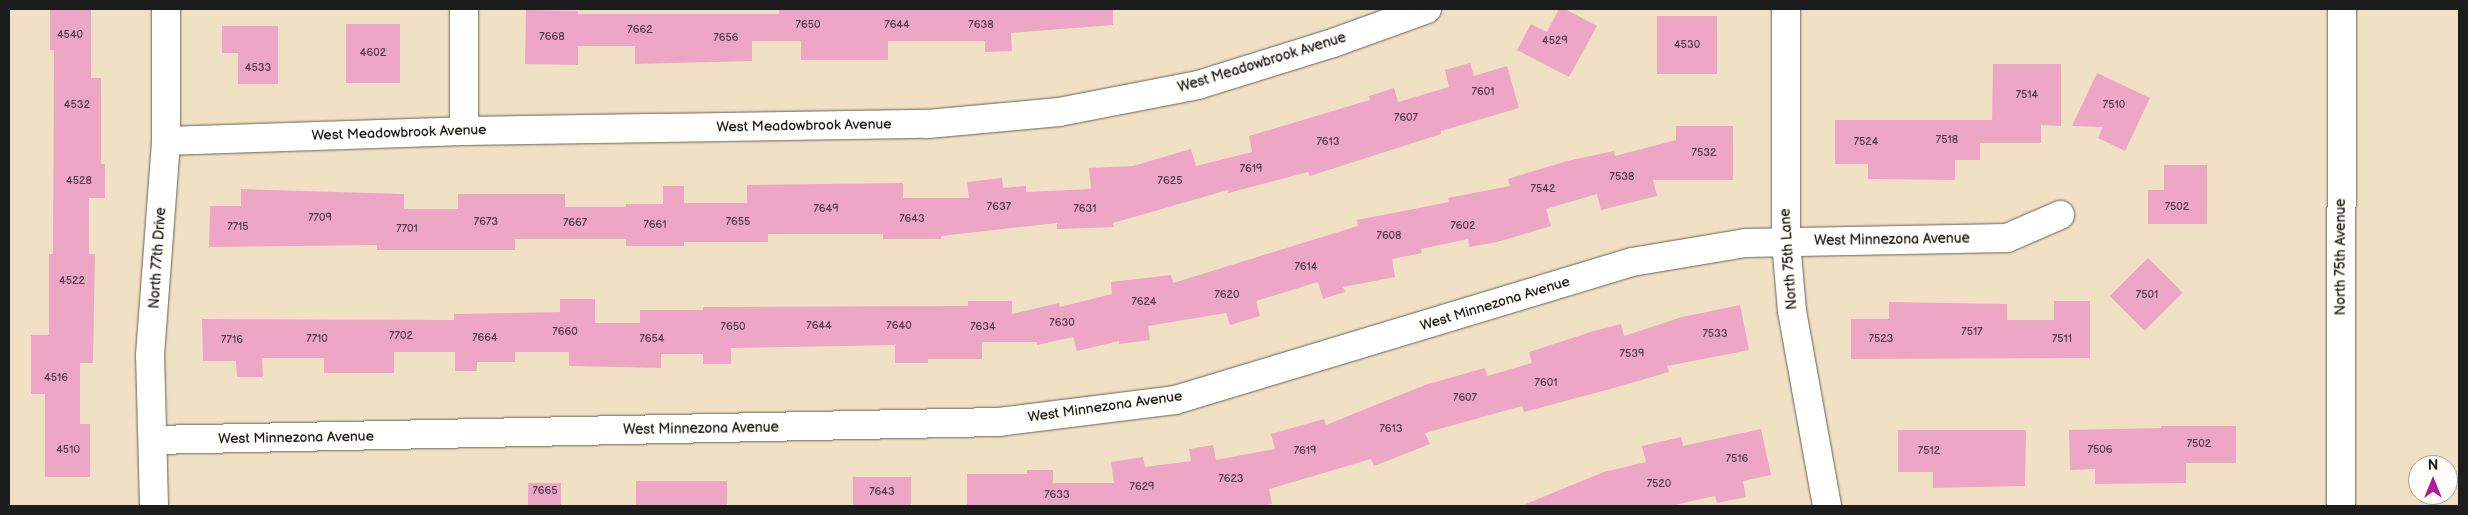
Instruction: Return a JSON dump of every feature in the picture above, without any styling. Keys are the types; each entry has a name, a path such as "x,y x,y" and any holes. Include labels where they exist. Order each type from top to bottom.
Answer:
{"street":[{"name":"North 77th Drive","path":"154,506 150,355 166,141 166,9"},
{"path":"464,9 464,131"},
{"name":"West Meadowbrook Avenue","path":"166,141 464,131 928,124 1059,112 1198,85 1333,43 1427,9"},
{"name":"North 75th Lane","path":"1786,9 1786,242 1792,311 1827,506"},
{"name":"North 75th Avenue","path":"2341,506 2342,9"},
{"name":"West Minnezona Avenue","path":"153,440 999,422 1175,400 1632,262 1745,243 2007,238 2060,215"}],"building":[{"path":"50,9 91,9 91,78 101,78 101,164 105,164 105,198 89,198 89,254 95,254 93,363 80,363 80,424 90,424 90,477 45,477 45,394 31,394 31,335 49,335 49,254 53,254 54,50 50,50"},
{"path":"779,9 1113,9 1113,25 1011,33 1012,51 985,52 985,41 888,41 888,60 801,60 801,41 752,41 752,61 635,64 635,46 578,46 578,65 525,64 526,10 578,11 578,14 779,14"},
{"path":"1559,9 1565,9 1597,26 1569,77 1517,50 1531,24 1547,32"},
{"path":"1657,16 1717,16 1717,74 1657,74"},
{"path":"346,24 400,24 400,83 346,83"},
{"path":"222,26 278,26 278,84 238,84 238,53 222,53"},
{"path":"1470,63 1474,76 1507,66 1519,108 1441,131 1441,134 1310,176 1308,172 1228,193 1228,190 1113,223 1114,227 1057,229 1057,223 941,236 941,239 883,239 883,234 768,234 768,242 684,242 684,246 626,246 626,239 515,239 515,250 377,250 377,245 209,247 210,206 241,206 241,189 404,194 404,209 458,209 458,194 565,194 565,207 626,207 626,204 663,204 663,186 684,186 684,203 747,203 747,185 903,183 903,198 969,198 967,182 1002,178 1003,188 1026,186 1026,192 1091,189 1089,168 1133,166 1191,149 1196,166 1252,152 1249,136 1370,100 1369,96 1394,88 1398,102 1449,87 1445,70"},
{"path":"1993,64 2061,64 2061,126 2041,125 2041,143 1980,143 1980,160 1955,160 1955,180 1868,179 1868,164 1835,164 1835,120 1992,120"},
{"path":"2097,73 2150,98 2125,151 2098,138 2103,127 2072,126"},
{"path":"1676,126 1733,126 1733,180 1653,180 1657,196 1601,210 1597,194 1546,209 1551,226 1497,242 1469,247 1468,239 1421,249 1422,253 1392,259 1395,277 1343,287 1345,292 1323,299 1318,282 1256,301 1260,316 1230,325 1226,313 1148,326 1150,340 1119,344 1119,341 1077,351 1073,337 1037,345 1037,342 982,342 982,359 928,359 928,363 895,363 895,345 731,348 731,364 703,364 703,354 661,354 661,368 569,366 569,352 515,352 515,362 477,362 477,371 455,371 455,352 394,352 394,373 324,373 324,358 262,358 263,377 237,377 236,361 203,361 202,319 454,320 454,314 560,312 560,299 595,299 595,323 640,323 640,310 703,310 703,307 968,306 968,301 1012,301 1012,314 1059,303 1060,307 1112,294 1111,282 1171,275 1173,283 1358,226 1357,220 1449,202 1448,198 1510,186 1508,179 1567,161 1614,151 1615,156 1676,140"},
{"path":"2164,165 2207,165 2207,224 2148,224 2148,190 2164,190"},
{"path":"2148,258 2183,293 2144,331 2110,296"},
{"path":"2054,301 2090,301 2090,358 1851,359 1851,319 1889,319 1889,302 2007,304 2007,320 2054,320"},
{"path":"1740,305 1749,350 1667,366 1669,372 1610,389 1524,412 1522,406 1425,433 1430,444 1374,466 1371,459 1269,489 1272,504 1258,506 967,506 967,474 1027,474 1027,470 1053,470 1053,483 1114,483 1111,462 1143,457 1145,467 1191,461 1189,449 1213,445 1216,460 1275,449 1271,434 1324,419 1326,425 1425,385 1485,368 1487,376 1532,363 1529,352 1594,331 1621,324 1624,336 1682,317"},
{"path":"2161,426 2236,426 2236,463 2186,463 2186,483 2095,484 2095,469 2070,470 2069,430 2161,428"},
{"path":"1761,429 1771,475 1743,481 1746,497 1717,503 1715,496 1670,506 1521,506 1604,472 1646,462 1642,446 1681,437 1683,446"},
{"path":"1898,430 2026,430 2025,486 1933,488 1933,472 1898,472"},
{"path":"853,477 911,477 911,506 853,506"},
{"path":"636,481 727,481 727,506 636,506"},
{"path":"528,483 561,483 561,506 528,506"}]}
